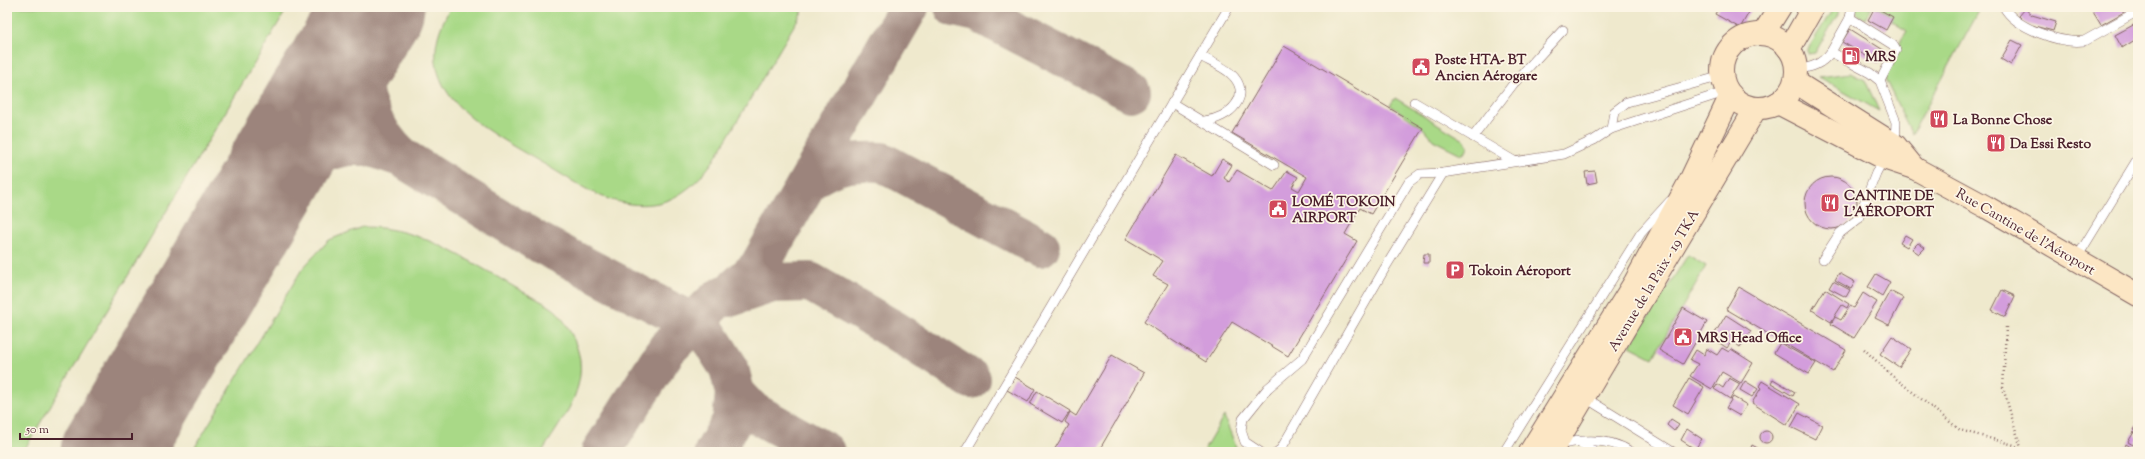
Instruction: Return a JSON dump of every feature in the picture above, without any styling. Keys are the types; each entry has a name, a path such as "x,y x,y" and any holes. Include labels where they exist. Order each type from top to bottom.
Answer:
{"main road":[{"path":"1763,34 1780,7"},
{"path":"1789,49 1813,7"},
{"path":"1530,452 1635,282 1690,182 1727,87 1723,63 1728,50 1738,41 1750,35 1763,34 1773,36 1789,49 1794,59 1796,76 1788,94 1778,103 1767,107 1756,108 1746,106 1727,87"},
{"path":"1796,76 1890,152"},
{"path":"1778,103 1890,152"},
{"name":"Avenue de la Paix - 19 TKA","path":"1553,449 1756,108"},
{"name":"Rue Cantine de l'Aéroport","path":"1890,152 1914,168 1988,208 2138,295"}],"lane":[{"path":"965,452 1229,7"},
{"path":"1796,76 1823,62 1831,52 1850,18 1852,7"},
{"path":"2004,7 2009,15 2018,23 2064,41 2074,42 2084,41 2138,12"},
{"path":"1850,18 1893,45 1896,50 1880,81"},
{"path":"1473,137 1514,83 1562,30"},
{"path":"1822,258 1840,233 1858,219 1876,172 1890,152 1896,122 1880,81 1831,52"},
{"path":"1200,56 1230,73 1237,82 1239,95 1237,104 1229,114 1216,120 1204,121"},
{"path":"1611,129 1614,112 1627,102 1727,87"},
{"path":"1260,452 1245,442 1241,430 1243,420 1268,388 1302,359 1409,182 1420,174 1443,173 1564,154 1594,140 1611,129 1727,87"},
{"path":"1414,102 1514,161"},
{"path":"1172,103 1204,121 1274,165"},
{"path":"2076,259 2138,158"},
{"path":"1277,452 1281,449 1385,268 1443,173"},
{"path":"1504,452 1641,233 1690,182"},
{"path":"1584,397 1673,452"},
{"path":"1553,449 1577,440 1602,441 1622,446 1631,452"},
{"path":"1577,440 1594,452"}],"path":[{"path":"2006,327 2003,388 2022,452"},
{"path":"1864,349 1890,374 1960,430 2014,445 2022,452"}],"green space":[{"path":"7,7 288,7 23,452 7,452"},
{"path":"451,7 805,7 714,160 702,175 688,189 671,199 652,204 636,205 608,199 582,187 497,136 475,121 456,104 443,84 436,62 438,36"},
{"path":"1834,7 1839,7 1838,14 1815,53 1808,54 1808,49"},
{"path":"1855,7 1872,7 1865,19 1857,14"},
{"path":"1876,7 1973,7 1979,11 1912,134 1885,79 1890,57 1907,31 1891,21 1893,17"},
{"path":"1851,73 1865,80 1879,111 1819,77"},
{"path":"1395,98 1464,140 1468,146 1466,151 1461,154 1433,140 1423,128 1390,105"},
{"path":"362,227 383,228 404,232 443,247 544,303 557,312 569,329 575,341 580,361 580,374 574,398 542,452 192,452 302,269 329,240"},
{"path":"1688,255 1706,266 1653,358 1630,346"},
{"path":"1224,416 1238,452 1203,452"}],"building":[{"path":"1719,7 1752,7 1740,28 1715,14"},
{"path":"1875,7 1893,17 1886,30 1868,20"},
{"path":"2090,7 2133,7 2101,25"},
{"path":"2025,9 2032,15 2056,22 2053,31 2027,24 2019,16"},
{"path":"2137,23 2138,38 2122,48 2115,35"},
{"path":"1850,29 1885,51 1878,63 1842,42"},
{"path":"2012,40 2022,45 2011,65 2001,59"},
{"path":"1284,46 1423,128 1371,214 1360,208 1345,234 1357,241 1288,356 1232,322 1206,362 1144,322 1168,284 1153,276 1163,261 1126,239 1176,155 1212,176 1222,159 1232,165 1224,178 1229,182 1237,170 1273,191 1287,171 1298,177 1292,187 1299,191 1307,177 1232,133"},
{"path":"1595,171 1597,182 1587,184 1585,172"},
{"path":"1826,177 1836,177 1845,181 1853,189 1857,198 1857,208 1853,217 1845,225 1836,229 1826,229 1817,225 1809,217 1805,208 1805,198 1809,189 1817,181"},
{"path":"1905,235 1912,239 1907,247 1900,243"},
{"path":"1918,243 1925,248 1919,254 1912,249"},
{"path":"1424,254 1429,254 1429,263 1423,263"},
{"path":"1839,273 1855,282 1851,289 1835,280"},
{"path":"1876,274 1890,282 1882,296 1868,287"},
{"path":"1833,281 1850,290 1846,297 1829,288"},
{"path":"1739,287 1846,350 1833,372 1726,309"},
{"path":"1825,289 1849,304 1847,308 1842,305 1831,322 1812,310"},
{"path":"2002,290 2015,296 2005,317 1992,310"},
{"path":"1890,291 1903,298 1889,325 1875,318"},
{"path":"1863,293 1877,302 1854,338 1831,324 1835,317 1841,320 1850,306 1854,308"},
{"path":"1683,308 1707,322 1683,364 1659,350"},
{"path":"1726,315 1751,331 1740,347 1732,341 1727,348 1712,338"},
{"path":"1892,336 1911,349 1899,367 1880,354"},
{"path":"1780,343 1816,363 1809,374 1774,353"},
{"path":"1722,348 1729,352 1731,349 1753,363 1741,383 1722,372 1712,389 1690,376 1698,364 1690,360 1696,350 1704,355 1707,349 1717,355"},
{"path":"1112,355 1144,373 1098,452 1053,452 1069,425 1065,422 1070,412 1076,416"},
{"path":"1015,377 1035,389 1028,402 1007,390"},
{"path":"1689,378 1704,387 1688,414 1673,405"},
{"path":"1729,378 1740,384 1730,399 1714,389 1717,384 1723,388"},
{"path":"1773,379 1795,392 1793,396 1771,383"},
{"path":"1745,381 1758,389 1752,397 1740,390"},
{"path":"1762,381 1800,404 1787,425 1752,403 1761,388 1759,386"},
{"path":"1037,391 1070,411 1062,423 1030,404"},
{"path":"1733,397 1747,405 1740,416 1726,408"},
{"path":"1799,413 1822,425 1815,439 1791,427"},
{"path":"1671,419 1679,424 1674,431 1667,425"},
{"path":"2138,423 2138,432 2134,430"},
{"path":"1687,429 1702,439 1695,449 1681,440"},
{"path":"1766,431 1770,433 1772,437 1770,441 1766,443 1762,441 1760,437 1762,433"},
{"path":"2134,432 2138,437 2133,445 2128,442"},
{"path":"2126,444 2132,448 2130,452 2122,451"},
{"path":"1752,445 1765,452 1754,452 1750,450"}],"taxiway":[{"path":"601,452 667,349 716,300 731,292 758,268 909,7"},
{"path":"954,7 977,12 1131,92"},
{"path":"373,9 365,33 360,57 361,85 369,112 375,124 391,147 401,157"},
{"path":"261,199 293,165 307,157 326,151 348,146 369,146 401,157 536,241 704,329 729,368 735,393 732,421 714,452"},
{"path":"810,180 827,170 844,164 882,162 1040,247"},
{"path":"730,297 772,283 810,282 894,330 971,379"},
{"path":"735,393 753,412 825,452"}],"runway":[{"path":"111,452 313,107 374,7"}],"place":[{"name":"MRS","path":"1851,56"},
{"name":"Poste HTA- BT Ancien Aérogare","path":"1421,67"},
{"name":"La Bonne Chose","path":"1939,119"},
{"name":"Da Essi Resto","path":"1996,143"},
{"name":"CANTINE DE L'AÉROPORT","path":"1830,203"},
{"name":"LOMÉ TOKOIN AIRPORT","path":"1278,209"},
{"name":"Tokoin Aéroport","path":"1455,270"},
{"name":"MRS Head Office","path":"1683,337"}]}
